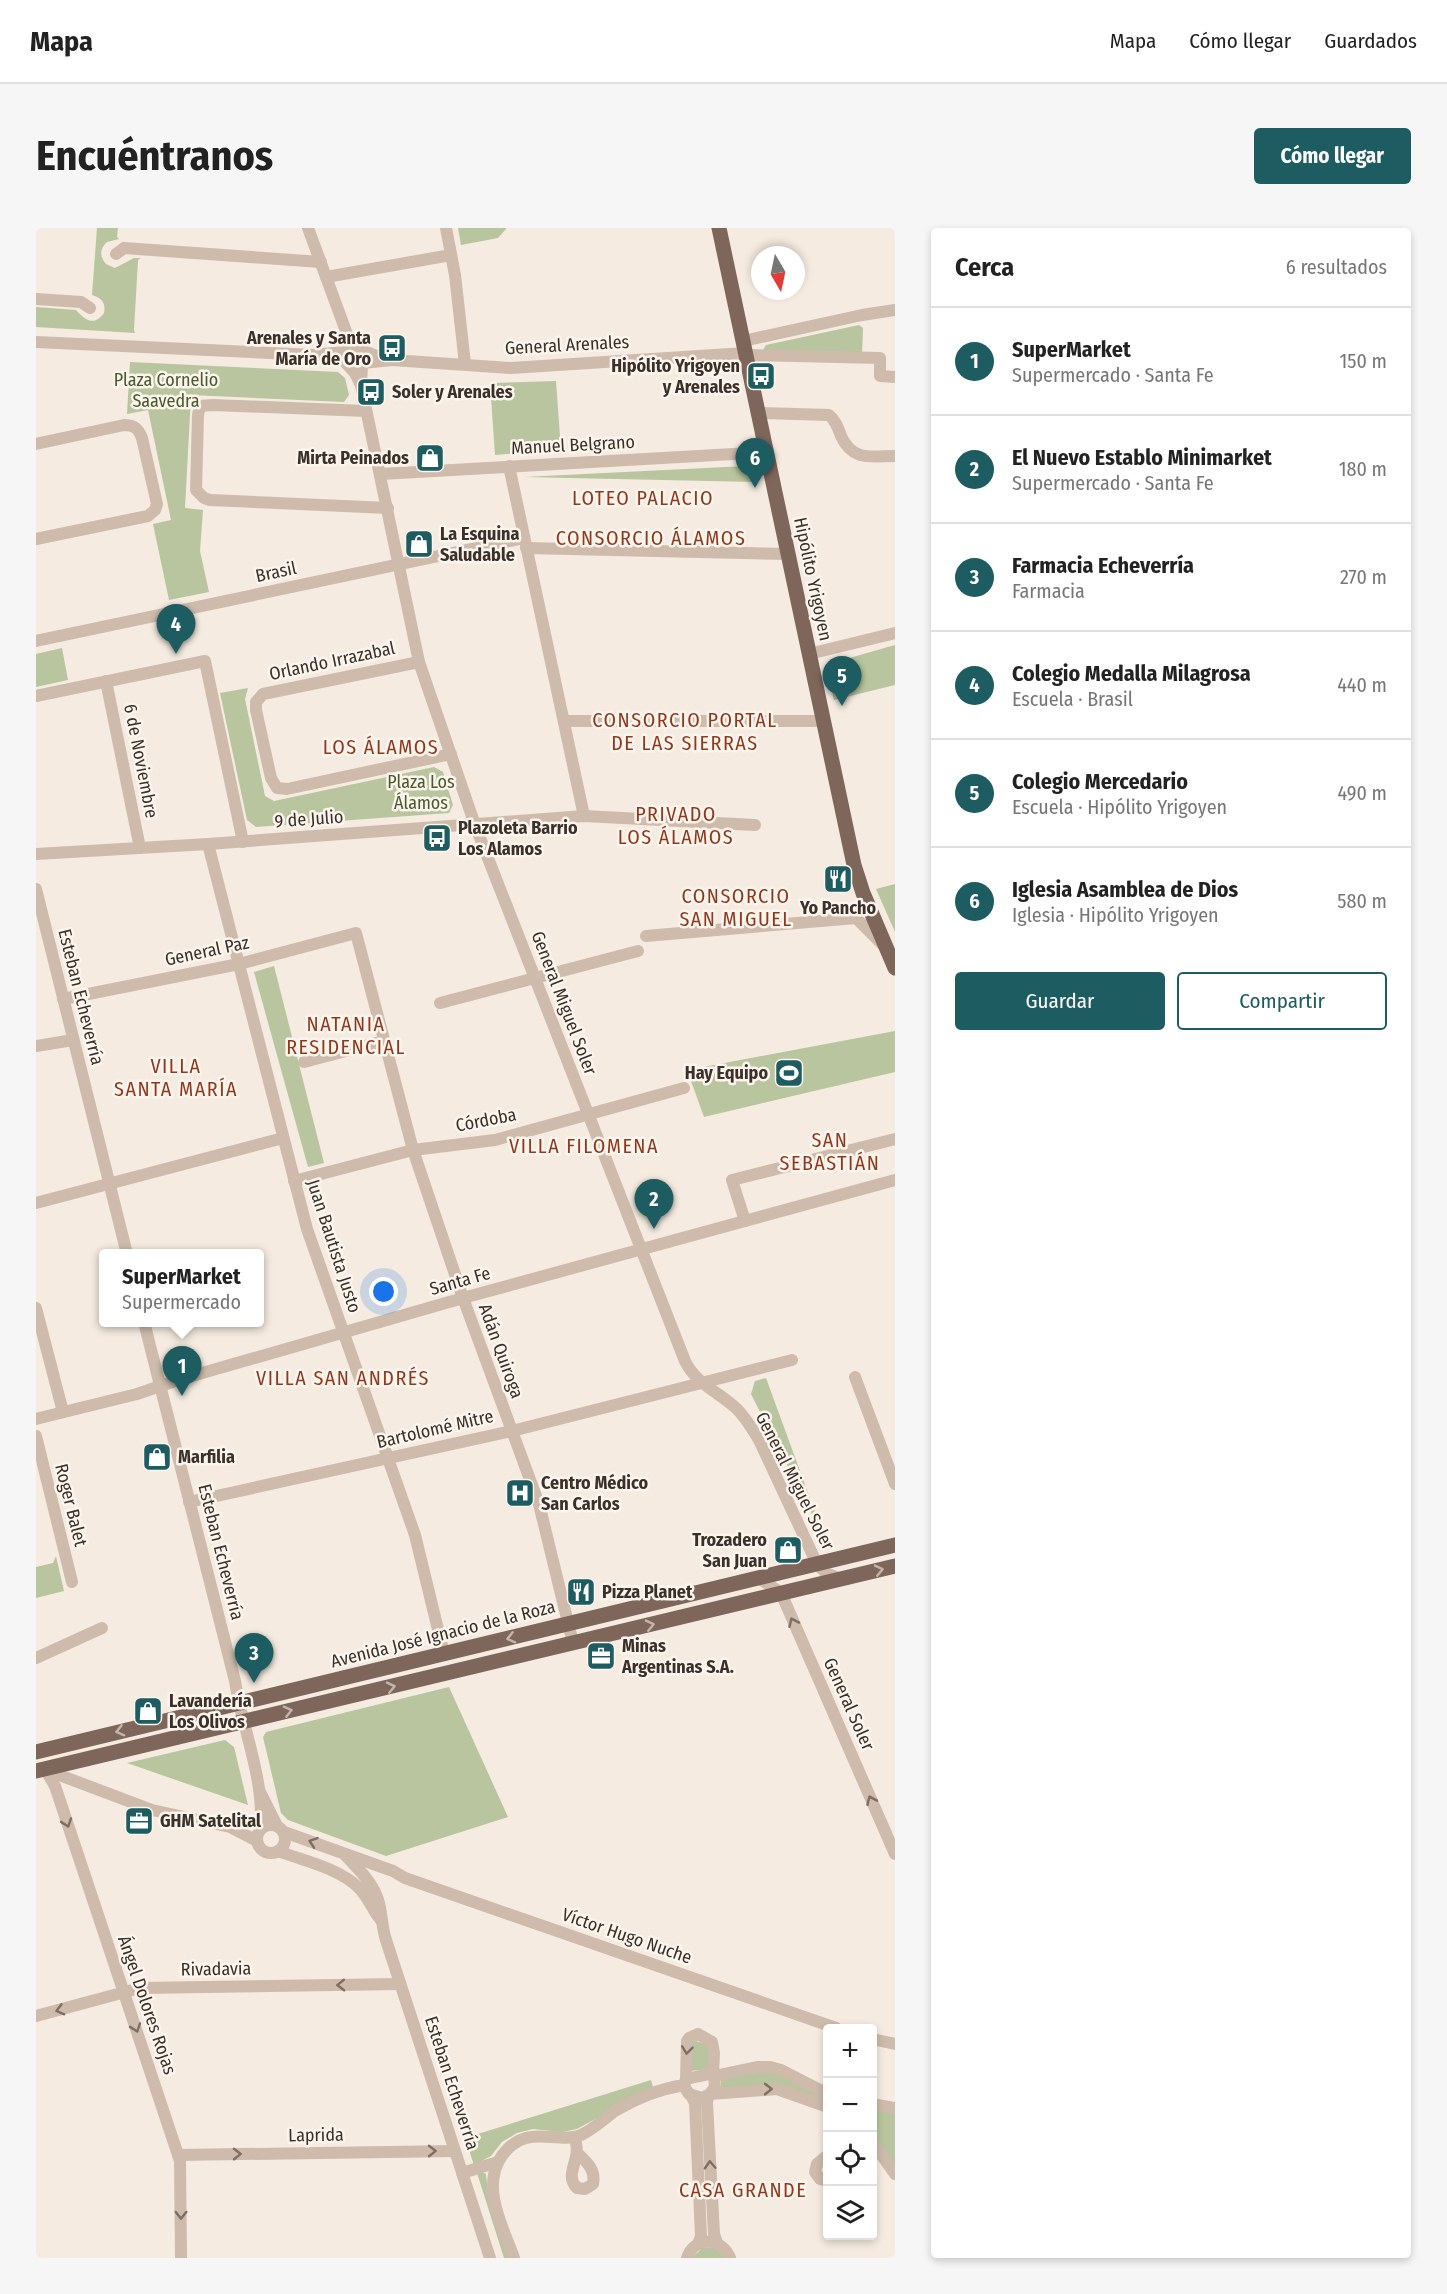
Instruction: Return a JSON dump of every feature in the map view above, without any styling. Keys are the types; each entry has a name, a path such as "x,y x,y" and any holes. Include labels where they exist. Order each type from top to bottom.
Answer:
{"main road":[{"name":"Hipólito Yrigoyen","path":"718,228 854,865 895,968"},
{"name":"Avenida José Ignacio de la Roza","path":"41,1748 895,1545"},
{"path":"40,1770 895,1566"}],"street":[{"path":"308,228 326,277 451,255"},
{"path":"446,228 465,364"},
{"path":"116,254 124,248 321,262"},
{"name":"General Miguel Soler","path":"326,277 347,334 350,355 361,385"},
{"path":"36,299 81,302 90,308"},
{"path":"745,349 862,315 895,310"},
{"name":"General Arenales","path":"36,342 313,356 350,355 512,368 745,349"},
{"path":"745,349 880,358 880,376 895,377"},
{"name":"General Miguel Soler","path":"350,355 364,357 361,385 419,662 475,825 685,1361 693,1375 730,1403 748,1423 759,1440 817,1564 826,1573 841,1579"},
{"name":"General Arenales","path":"362,364 391,360"},
{"path":"366,411 201,406 198,415 196,490 204,498 210,500 388,508"},
{"path":"759,412 829,415 852,452 864,456 895,456"},
{"path":"36,444 124,425 135,427 142,438 157,504 156,510 148,516 36,539"},
{"name":"Manuel Belgrano","path":"381,474 767,452"},
{"path":"509,466 584,816"},
{"name":"Brasil","path":"36,641 399,565 525,543 788,554"},
{"path":"809,654 895,633"},
{"path":"36,696 205,661 243,842"},
{"name":"Orlando Irrazabal","path":"277,788 271,778 256,710 256,702 263,694 419,662"},
{"name":"6 de Noviembre","path":"106,681 140,848"},
{"path":"564,721 822,721"},
{"name":"9 de Julio","path":"277,788 287,789 451,754"},
{"name":"9 de Julio","path":"36,854 243,842 584,816 754,825"},
{"name":"Juan Bautista Justo","path":"208,844 307,1228 415,1535 444,1654"},
{"name":"Esteban Echeverría","path":"36,889 126,1249"},
{"path":"646,936 856,918 887,950"},
{"name":"General Paz","path":"63,999 239,964 356,933"},
{"name":"Adán Quiroga","path":"356,933 413,1150 463,1298 539,1504 573,1643"},
{"path":"36,948 50,946"},
{"path":"440,1003 638,951"},
{"path":"36,1046 73,1040"},
{"path":"303,1062 384,1041"},
{"name":"Córdoba","path":"294,1181 413,1150 495,1140 684,1088"},
{"path":"36,1203 284,1138"},
{"path":"746,1221 732,1180 895,1139"},
{"name":"Santa Fe","path":"36,1419 160,1386 463,1298 895,1180"},
{"path":"36,1309 63,1412"},
{"name":"Esteban Echeverría","path":"145,1327 235,1681 259,1791 258,1836"},
{"name":"Bartolomé Mitre","path":"189,1502 512,1431 792,1360"},
{"path":"855,1377 895,1484"},
{"name":"Roger Balet","path":"36,1436 72,1582"},
{"path":"759,1578 781,1593"},
{"name":"General Soler","path":"781,1593 895,1854"},
{"path":"36,1658 102,1628"},
{"path":"40,1770 152,1810 226,1825 258,1836"},
{"name":"Ángel Dolores Rojas","path":"40,1770 54,1786 178,2155 181,2258"},
{"name":"Esteban Echeverría","path":"259,1791 281,1829 342,1853 359,1870 369,1881 376,1894 380,1906 380,1920"},
{"path":"267,1825 281,1829 285,1844 278,1851 267,1853 259,1847 258,1836 267,1825"},
{"name":"Esteban Echeverría","path":"278,1851 331,1870 360,1889 380,1920 490,2258"},
{"name":"Víctor Hugo Nuche","path":"342,1853 393,1871 405,1878"},
{"name":"Esteban Echeverría","path":"331,1870 359,1870"},
{"name":"Víctor Hugo Nuche","path":"359,1870 372,1870 405,1878 825,2024"},
{"name":"Rivadavia","path":"36,2016 140,1988 400,1984"},
{"path":"698,2244 701,2236 695,2103 686,2090 685,2082 687,2041 698,2034 712,2042 714,2053 715,2086 709,2095 714,2234 717,2243"},
{"path":"877,2040 895,2044"},
{"path":"514,2258 494,2196 493,2182 498,2162 509,2147 526,2138 575,2137 637,2099 685,2082 757,2067 781,2070 823,2091"},
{"path":"693,2097 702,2098 709,2095 777,2089 823,2105"},
{"path":"877,2105 895,2108"},
{"path":"575,2137 577,2153"},
{"path":"877,2147 895,2174"},
{"name":"Laprida","path":"178,2155 455,2151"},
{"path":"823,2159 817,2164 815,2172 823,2180"},
{"path":"462,2173 498,2162"},
{"path":"687,2258 692,2248 705,2242 717,2243 725,2249 730,2258"}],"green space":[{"path":"97,228 118,228 117,237 119,239 107,242 102,249 101,255 106,264 115,268 134,258 141,258 138,260 135,333 36,327 36,307 76,310 86,319 93,321 104,313 102,301 92,295"},
{"path":"458,228 506,229 498,238 461,245"},
{"path":"859,325 863,328 862,355 761,353 766,345"},
{"name":"Plaza Cornelio Saavedra","path":"130,362 338,372 345,378 349,395 344,402 191,395 185,508 203,510 200,551 209,592 169,600 153,524 171,520 148,410 127,414"},
{"path":"556,381 561,450 495,455 490,383"},
{"path":"746,466 753,472 755,482 524,477"},
{"path":"895,645 895,685 834,700 827,672 832,663"},
{"path":"62,648 68,680 36,687 36,654"},
{"name":"Plaza Los Álamos","path":"248,688 245,699 265,796 274,801 434,767 443,772 453,805 449,813 256,827 247,820 220,693"},
{"path":"895,884 895,932 876,889"},
{"path":"274,966 324,1163 308,1167 254,972"},
{"name":"Hay Equipo","path":"895,1031 895,1072 704,1117 687,1070"},
{"path":"766,1378 826,1542 751,1394 755,1381"},
{"path":"56,1556 64,1591 36,1598 36,1567 53,1563"},
{"path":"449,1687 508,1817 386,1856 288,1820 281,1813 263,1737 266,1732"},
{"path":"225,1740 234,1747 248,1805 127,1763"},
{"path":"696,2041 708,2045 711,2069 690,2071 691,2044"},
{"path":"772,2071 823,2096 823,2101 784,2086 723,2089 721,2079"},
{"path":"651,2080 653,2087 577,2129 562,2132 533,2129 517,2133 502,2142 491,2156 474,2165 465,2138"},
{"path":"877,2108 895,2112 895,2167 877,2142"},
{"path":"477,2173 486,2174 488,2193 509,2258 504,2258"},
{"path":"702,2248 715,2248 725,2258 692,2258"}],"place":[{"name":"Arenales y Santa María de Oro","path":"392,348"},
{"name":"Hipólito Yrigoyen y Arenales","path":"761,376"},
{"name":"Soler y Arenales","path":"371,392"},
{"name":"Mirta Peinados","path":"430,458"},
{"name":"Iglesia Asamblea de Dios","path":"755,488"},
{"name":"La Esquina Saludable","path":"419,544"},
{"name":"Colegio Medalla Milagrosa","path":"176,654"},
{"name":"Colegio Mercedario","path":"842,706"},
{"name":"Plazoleta Barrio Los Alamos","path":"437,838"},
{"name":"Yo Pancho","path":"838,879"},
{"name":"Hay Equipo","path":"789,1073"},
{"name":"El Nuevo Establo Minimarket","path":"654,1229"},
{"name":"SuperMarket","path":"182,1396"},
{"name":"Marfilia","path":"157,1457"},
{"name":"Centro Médico San Carlos","path":"520,1493"},
{"name":"Trozadero San Juan","path":"788,1550"},
{"name":"Pizza Planet","path":"581,1592"},
{"name":"Minas Argentinas S.A.","path":"601,1656"},
{"name":"Farmacia Echeverría","path":"254,1683"},
{"name":"Lavandería Los Olivos","path":"148,1711"},
{"name":"GHM Satelital","path":"139,1821"}],"district":[{"name":"LOTEO PALACIO","path":"643,498"},
{"name":"CONSORCIO ÁLAMOS","path":"651,538"},
{"name":"CONSORCIO PORTAL DE LAS SIERRAS","path":"685,732"},
{"name":"LOS ÁLAMOS","path":"381,747"},
{"name":"PRIVADO LOS ÁLAMOS","path":"676,826"},
{"name":"CONSORCIO SAN MIGUEL","path":"736,908"},
{"name":"NATANIA RESIDENCIAL","path":"346,1036"},
{"name":"VILLA SANTA MARÍA","path":"176,1078"},
{"name":"VILLA FILOMENA","path":"584,1146"},
{"name":"SAN SEBASTIÁN","path":"830,1152"},
{"name":"VILLA SAN ANDRÉS","path":"343,1378"},
{"name":"CASA GRANDE","path":"743,2190"}]}
